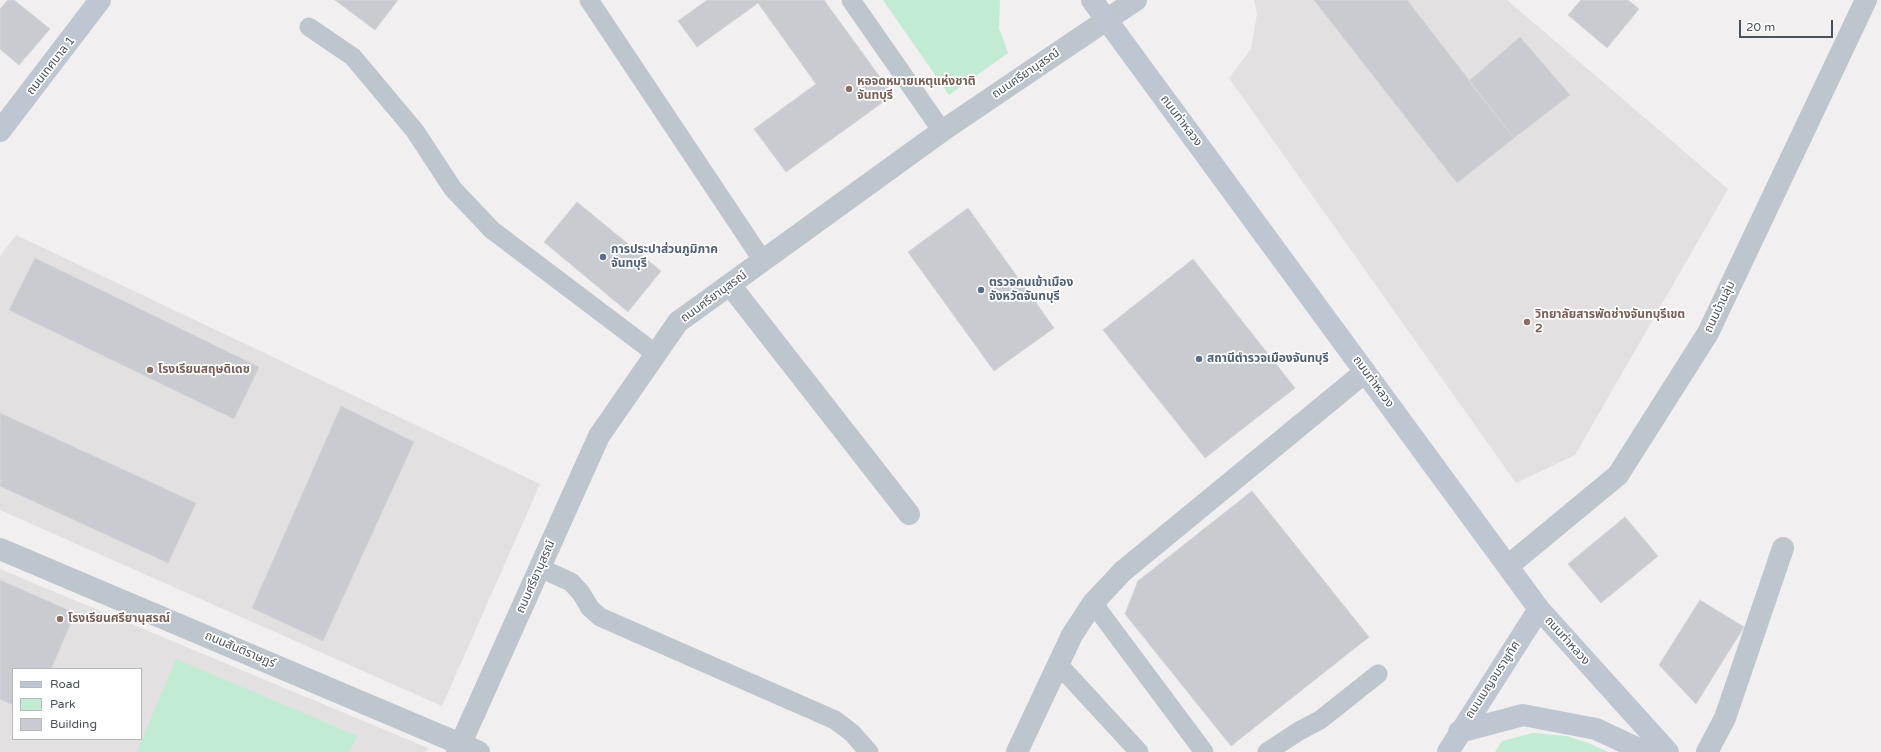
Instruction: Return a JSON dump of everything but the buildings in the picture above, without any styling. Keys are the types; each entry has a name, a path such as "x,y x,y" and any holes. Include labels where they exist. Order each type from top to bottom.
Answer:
{"main road":[{"name":"ถนนเทศบาล 1","path":"0,131 100,0"},
{"name":"ถนนท่าหลวง","path":"1092,0 1539,609 1668,752"},
{"name":"ถนนเบญจมราชูทิศ","path":"1448,752 1459,732 1539,609"},
{"path":"1459,732 1523,715 1596,729 1645,752"}],"street":[{"name":"ถนนศรียานุสรณ์","path":"466,749 540,568 599,436 678,322 942,131 1136,0"},
{"name":"ถนนบ้านลุ่ม","path":"1508,566 1618,475 1708,333 1866,0"},
{"path":"730,285 909,514"},
{"path":"1017,752 1072,636 1093,604 1123,571 1365,372"},
{"path":"1707,752 1725,718 1783,548"},
{"name":"ถนนสันติราษฎร์","path":"0,549 466,749"}],"lane":[{"path":"589,0 764,261"},
{"path":"851,0 942,131"},
{"path":"309,27 354,57 415,131 453,189 492,230 656,354"},
{"path":"540,568 571,582 581,593 590,608 600,617 835,720 852,733 869,752"},
{"path":"1093,604 1204,752"},
{"path":"1058,664 1139,752"},
{"path":"1267,752 1299,731 1320,720 1378,674"}],"shaded area":[{"name":"วิทยาลัยสารพัดช่างจันทบุรีเขต 2","path":"1254,0 1507,0 1728,189 1575,455 1516,483 1229,78 1251,49 1257,14"},
{"name":"โรงเรียนสฤษดิเดช","path":"16,235 540,484 442,706 0,510 0,256"},
{"name":"โรงเรียนศรียานุสรณ์","path":"0,569 428,748 426,752 0,752"}],"green space":[{"path":"883,0 1000,0 999,28 1008,53 949,95"},
{"path":"176,659 357,736 350,752 137,752"},
{"path":"1533,733 1566,736 1588,743 1608,752 1495,752 1502,741"}],"place":[{"name":"หอจดหมายเหตุแห่งชาติ จันทบุรี","path":"849,89"},
{"name":"การประปาส่วนภูมิภาค จันทบุรี","path":"603,257"},
{"name":"ตรวจคนเข้าเมือง จังหวัดจันทบุรี","path":"981,290"},
{"name":"วิทยาลัยสารพัดช่างจันทบุรีเขต 2","path":"1527,322"},
{"name":"สถานีตำรวจเมืองจันทบุรี","path":"1199,359"},
{"name":"โรงเรียนสฤษดิเดช","path":"150,370"},
{"name":"โรงเรียนศรียานุสรณ์","path":"60,619"}]}
